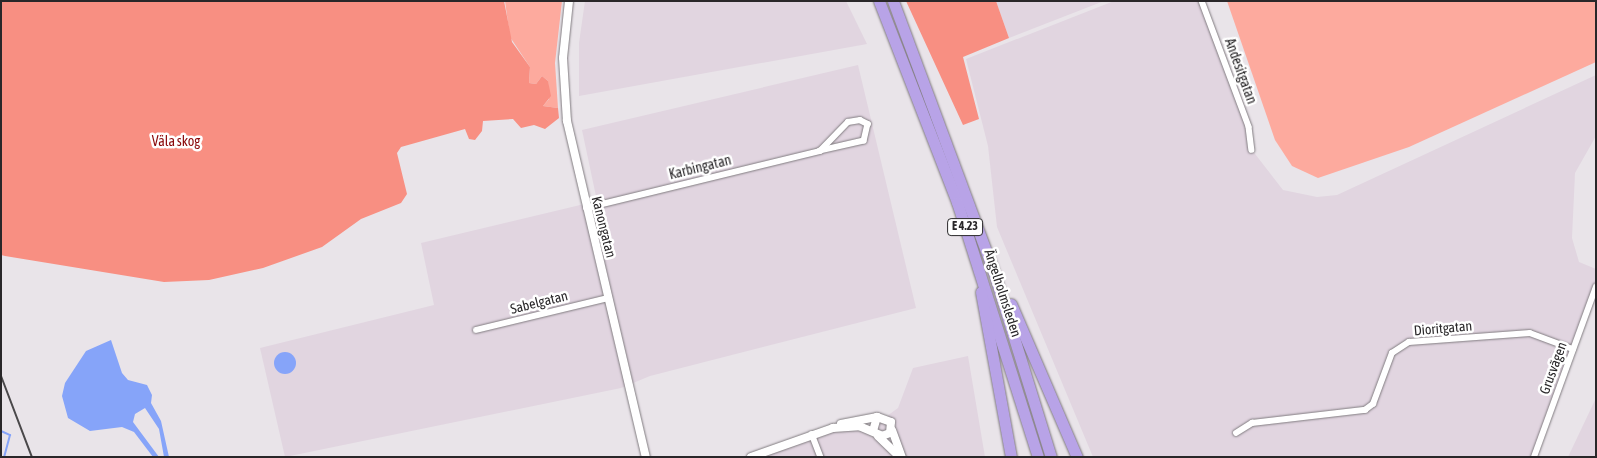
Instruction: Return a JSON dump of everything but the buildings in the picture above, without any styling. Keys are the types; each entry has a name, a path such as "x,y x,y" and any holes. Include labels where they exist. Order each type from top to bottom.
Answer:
{"highway":[{"name":"Ängelholmsleden","path":"879,1 972,247 1038,457"},
{"name":"Ängelholmsleden","path":"893,1 975,218 1051,457"},
{"path":"975,218 1077,457"},
{"path":"972,247 1011,457"}],"street":[{"name":"Kanongatan","path":"569,1 563,48 564,102 586,208 646,456"},
{"name":"Andesitgatan","path":"1202,1 1249,127 1252,150"},
{"name":"Karbingatan","path":"586,208 864,141 868,124 860,120 848,122 820,151"},
{"name":"Grusvägen","path":"1534,457 1594,297 1596,287"},
{"name":"Sabelgatan","path":"476,330 608,298"},
{"name":"Dioritgatan","path":"1236,433 1252,423 1365,410 1373,404 1392,353 1409,342 1530,333 1573,349"},
{"path":"876,433 877,417"},
{"path":"751,457 812,434 877,417 889,418 901,457"},
{"path":"833,428 859,426 876,433 901,457"},
{"path":"876,433 892,430"},
{"path":"812,434 821,457"}],"shaded area":[{"path":"505,1 562,1 555,63 558,108 543,106 549,99 548,81 542,76 536,84 529,83 530,67 510,37"},
{"path":"585,1 846,1 867,44 579,96 579,43"},
{"path":"996,1 1104,1 1009,38"},
{"path":"1114,1 1202,1 1249,127 1252,150 1283,190 1317,197 1337,195 1596,75 1596,136 1575,173 1572,238 1579,262 1596,269 1596,287 1534,457 1093,457 997,227 988,146 966,59"},
{"path":"1227,1 1596,1 1596,62 1409,147 1318,178 1292,166 1275,140"},
{"path":"858,65 916,308 650,376 621,388 285,457 260,348 434,305 421,243 597,201 582,130"},
{"path":"968,356 985,457 758,457 844,427 869,429 898,408 913,368"},
{"path":"1596,398 1596,457 1568,457"}],"green space":[{"name":"Väla skog","path":"1,1 504,1 512,42 530,67 529,83 536,84 542,76 548,81 551,96 543,106 558,108 559,118 545,129 534,125 521,128 513,119 483,121 482,131 475,140 469,139 465,129 401,147 397,153 407,194 401,203 361,219 322,247 263,268 209,280 164,282 5,256 1,255"},
{"path":"906,1 996,1 1009,38 963,57 979,119 963,125"}],"water":[{"path":"111,340 122,373 128,380 147,385 152,395 151,403 161,421 169,457 164,457 159,429 145,408 135,414 133,422 159,457 153,457 134,432 122,427 90,431 68,418 62,396 65,383 86,351"},
{"path":"285,352 293,355 296,363 293,371 285,374 277,371 274,363 277,355"}],"waterway":[{"path":"1,431 10,435 4,457"}],"railway":[{"path":"1,376 32,457"}]}
